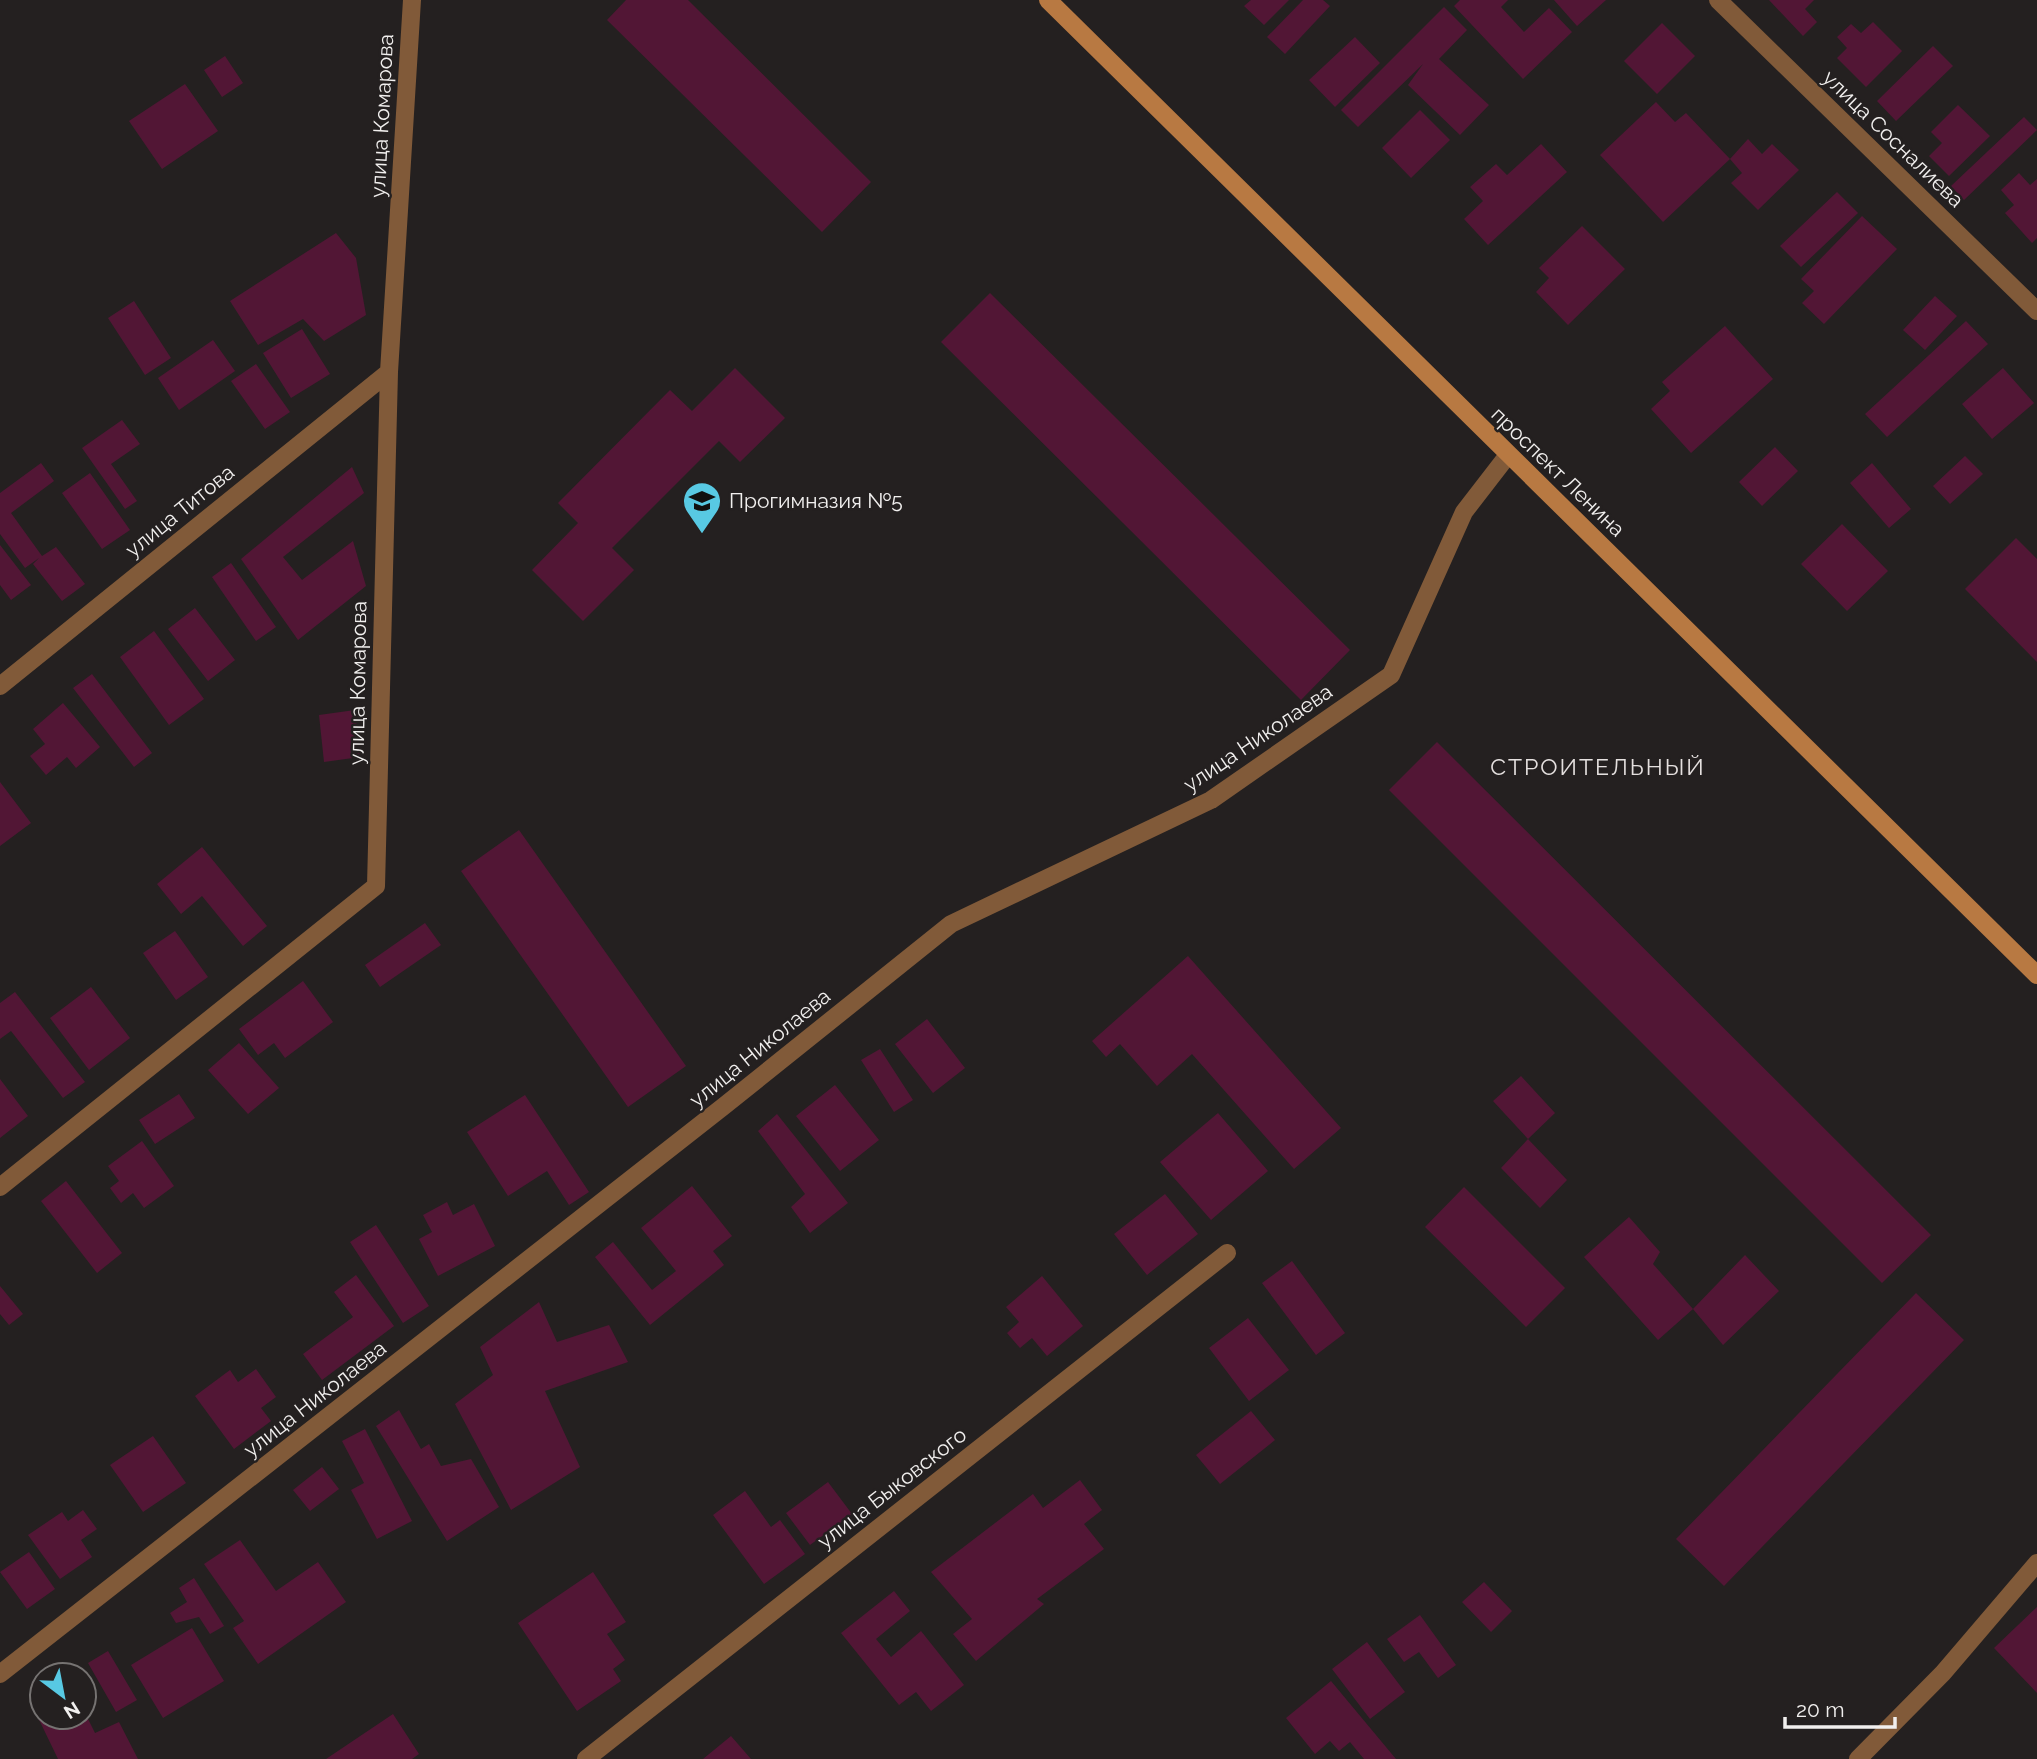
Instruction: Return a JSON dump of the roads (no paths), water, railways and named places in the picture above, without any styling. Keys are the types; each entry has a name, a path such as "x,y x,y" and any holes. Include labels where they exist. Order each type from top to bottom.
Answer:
{"main road":[{"name":"проспект Ленина","path":"1048,0 2037,975"}],"street":[{"name":"улица Комарова","path":"0,1187 376,886 389,372 412,0"},
{"name":"улица Сосналиева","path":"1718,0 2037,311"},
{"name":"улица Титова","path":"0,686 389,372"},
{"name":"улица Николаева","path":"0,1674 724,1106 951,924 1211,800 1391,675 1464,512 1508,455"},
{"name":"улица Быковского","path":"586,1759 1227,1253"},
{"path":"1858,1759 1943,1673 2037,1563"}],"place":[{"name":"Прогимназия №5","path":"702,535"}],"district":[{"name":"СТРОИТЕЛЬНЫЙ","path":"1598,767"}]}
